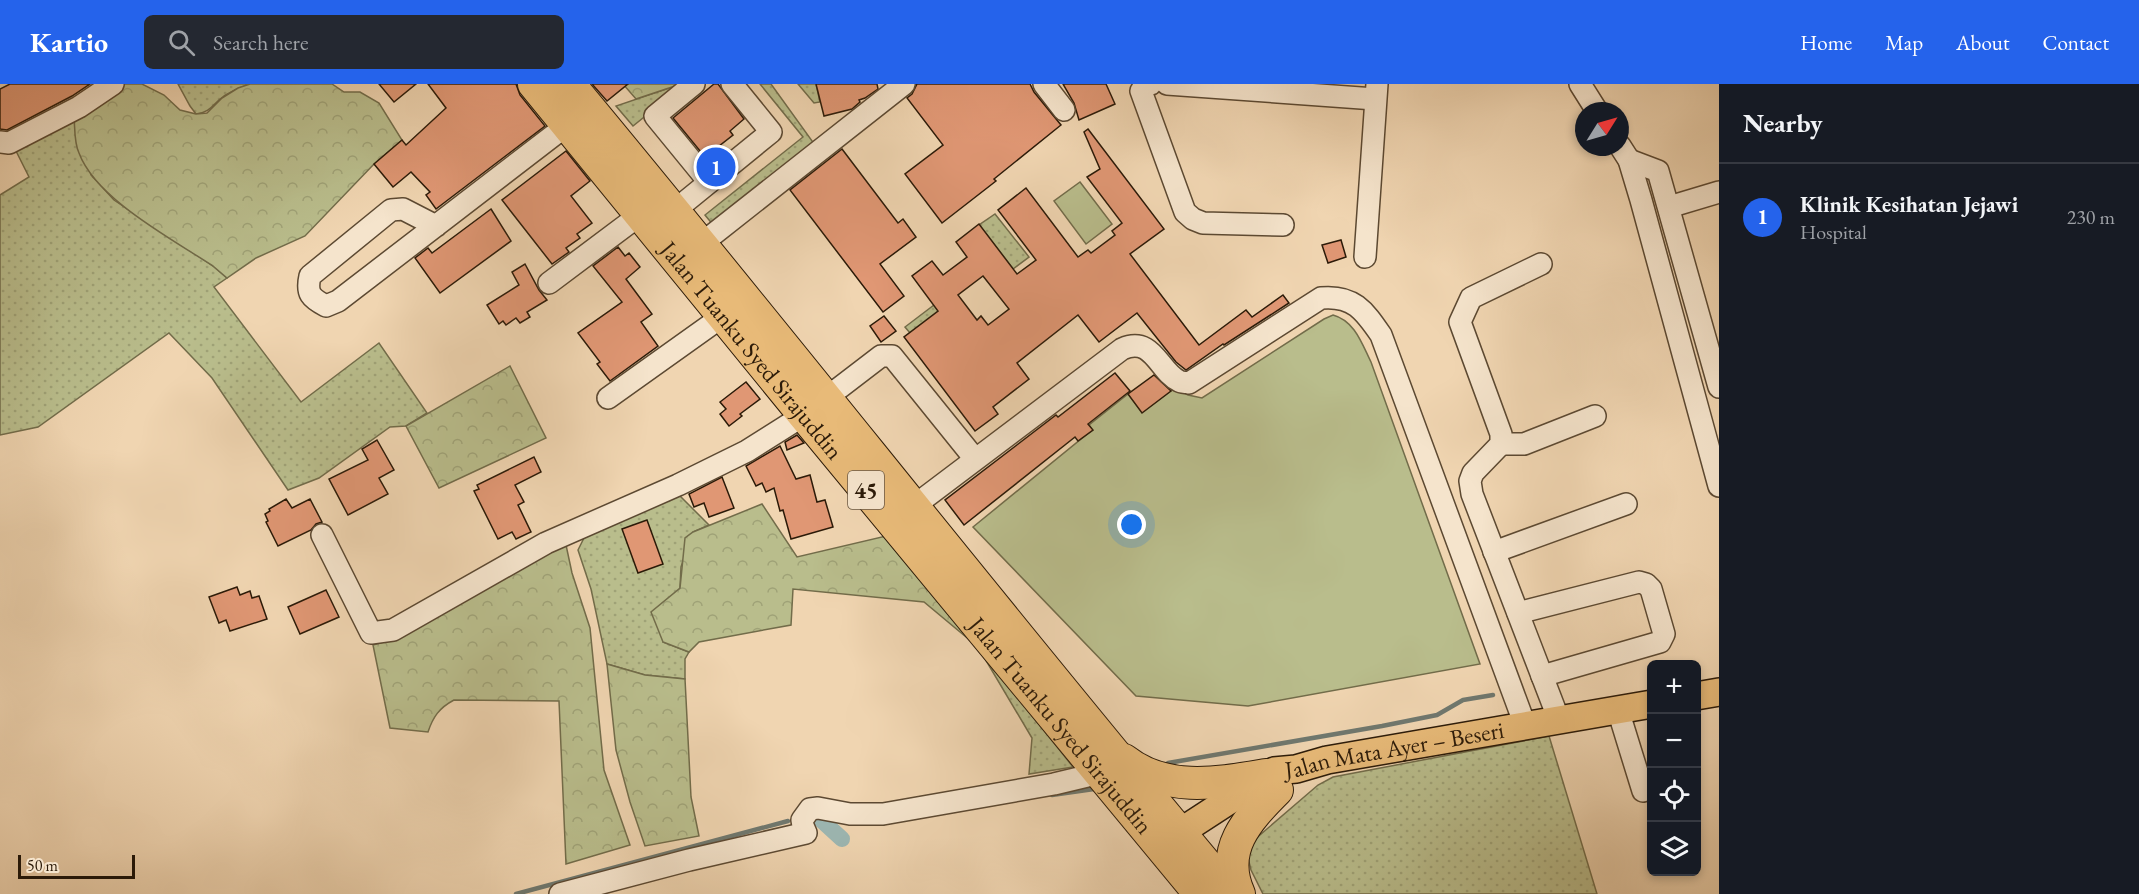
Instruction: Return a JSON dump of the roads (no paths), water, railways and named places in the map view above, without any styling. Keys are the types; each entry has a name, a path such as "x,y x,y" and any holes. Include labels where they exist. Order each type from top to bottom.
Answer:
{"highway":[{"name":"Jalan Tuanku Syed Sirajuddin","path":"534,84 723,316 914,506 1105,761"},
{"name":"Jalan Tuanku Syed Sirajuddin","path":"568,84 701,244 815,407 1174,845 1230,894"},
{"path":"1105,761 1130,765 1171,781 1192,784 1280,778"},
{"path":"1239,894 1233,879 1232,867 1238,837 1280,778"},
{"name":"Jalan Tuanku Syed Sirajuddin","path":"1174,845 1200,894"}],"main road":[{"path":"1701,695 1719,692"},
{"name":"Jalan Mata Ayer – Beseri","path":"1174,845 1280,778 1327,760 1647,705"}],"street":[{"path":"0,142 9,143 79,107 113,84"},
{"path":"694,84 655,116 710,182"},
{"path":"674,211 771,132 732,84"},
{"path":"701,244 904,84"},
{"path":"1044,84 1064,111"},
{"path":"1151,84 1146,85 1141,91 1185,212 1192,219 1203,223 1283,225"},
{"path":"1167,84 1376,92 1365,257"},
{"path":"1580,84 1591,102"},
{"path":"436,226 403,209 391,210 310,276 308,287 313,299 326,306 338,301 436,226 567,125"},
{"path":"1629,155 1658,171 1719,387"},
{"path":"1626,156 1719,486"},
{"path":"1669,207 1719,192"},
{"path":"549,283 641,214"},
{"path":"1541,264 1471,298 1461,322 1501,434 1501,444 1473,473 1470,481 1472,494 1559,720"},
{"path":"914,506 1122,349 1132,345 1146,348 1179,381 1189,383 1321,298 1338,297 1355,304 1381,335 1525,725"},
{"path":"608,398 723,316"},
{"path":"322,535 371,633 393,630 546,543 747,452 815,407 881,356 892,356 975,459"},
{"path":"1501,444 1524,444 1594,416"},
{"path":"1494,552 1626,504"},
{"path":"1518,612 1639,582 1646,584 1651,590 1664,634 1660,642 1542,676"},
{"path":"1618,710 1643,791"},
{"path":"560,894 689,860 806,833 802,820 810,809 818,808 850,814 883,814 1054,784 1105,761"}],"waterway":[{"path":"1168,763 1437,715 1463,700 1493,695"},
{"path":"1052,795 1094,789"},
{"path":"818,817 842,839"},
{"path":"516,894 788,821"}],"place":[{"name":"Klinik Kesihatan Jejawi","path":"716,167"}]}
